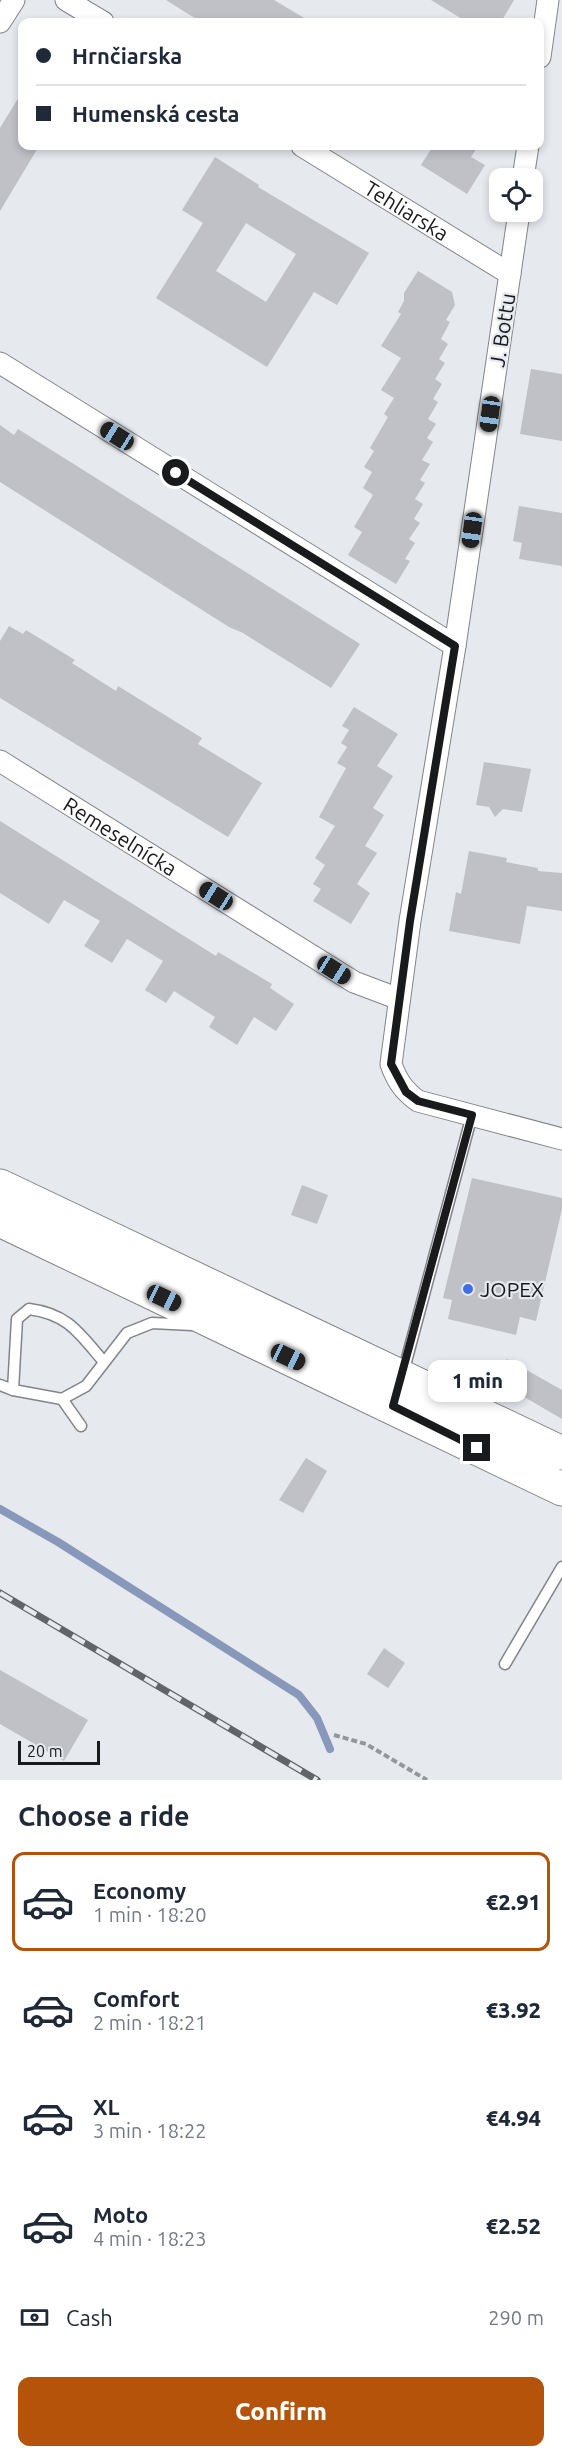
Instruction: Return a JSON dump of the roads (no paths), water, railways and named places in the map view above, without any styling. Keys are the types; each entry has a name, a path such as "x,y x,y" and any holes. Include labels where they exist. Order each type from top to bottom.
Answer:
{"main road":[{"path":"0,1186 397,1392 562,1489"},
{"path":"0,1220 225,1327 562,1453"}],"street":[{"path":"0,22 14,0"},
{"path":"66,0 96,18"},
{"path":"544,28 548,0"},
{"name":"Tehliarska","path":"309,150 510,274"},
{"path":"525,168 528,150"},
{"name":"J. Bottu","path":"518,222 391,1064 406,1092 418,1101 562,1139"},
{"path":"0,363 455,646"},
{"name":"Remeselnícka","path":"0,761 354,982 399,999"}],"lane":[{"path":"397,1392 472,1115"},
{"path":"13,1390 17,1319 28,1309 51,1312 71,1325 104,1362"},
{"path":"0,1385 13,1390 62,1399 86,1386 127,1333 152,1323 225,1327"},
{"path":"62,1399 81,1426"},
{"path":"505,1664 562,1567"}],"waterway":[{"path":"0,1509 58,1542 299,1695 317,1718 330,1749"}],"railway":[{"path":"0,1593 317,1780"}],"place":[{"name":"JOPEX","path":"468,1289"}]}
